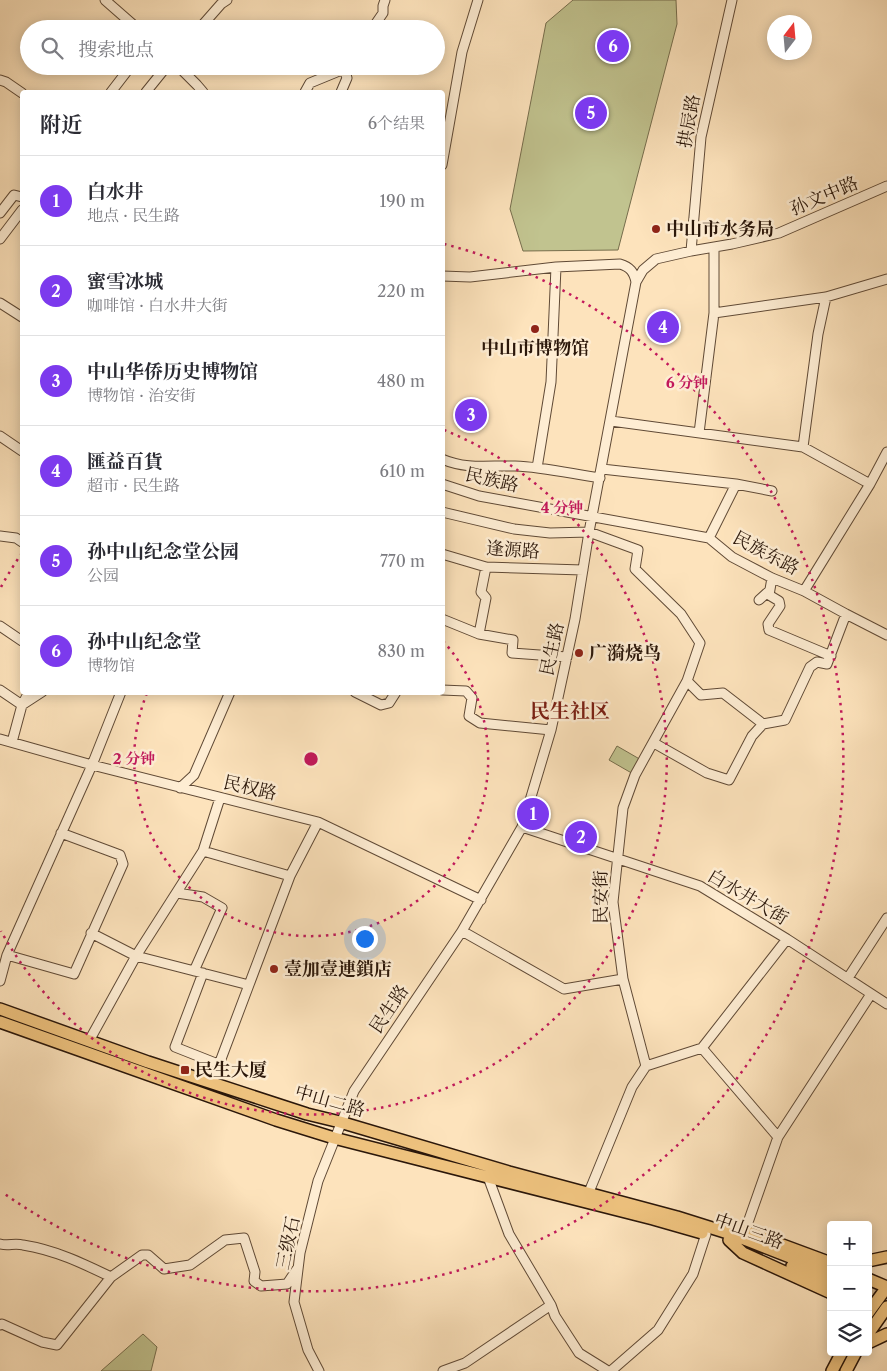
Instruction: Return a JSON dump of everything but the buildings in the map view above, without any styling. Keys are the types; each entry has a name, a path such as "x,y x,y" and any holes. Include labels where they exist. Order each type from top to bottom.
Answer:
{"main road":[{"name":"中山二路","path":"0,1009 307,1114 509,1172 589,1192 654,1215"},
{"name":"中山二路","path":"0,1022 276,1120 334,1138 488,1177 654,1215"},
{"name":"中山三路","path":"654,1215 677,1217 731,1234 827,1271"},
{"name":"中山三路","path":"654,1215 706,1234 729,1240 743,1254 827,1289"},
{"path":"677,1217 704,1217 827,1261"},
{"path":"872,1260 887,1257"},
{"path":"872,1281 887,1287 872,1325"},
{"path":"872,1341 887,1334"},
{"path":"832,1371 840,1356"},
{"path":"846,1371 854,1356"}],"street":[{"path":"105,0 128,20"},
{"path":"207,20 227,0"},
{"path":"378,20 383,13 385,0"},
{"path":"445,148 462,52 478,0"},
{"name":"拱辰路","path":"692,251 700,137 732,0"},
{"path":"113,90 124,75"},
{"path":"148,90 160,75"},
{"path":"187,75 201,90"},
{"path":"306,90 310,83 328,75"},
{"path":"342,90 348,78 347,75"},
{"path":"0,80 20,92"},
{"name":"孙文中路","path":"636,282 643,270 656,259 779,233 887,186"},
{"path":"0,213 14,195 20,196"},
{"path":"0,239 20,213"},
{"path":"14,221 20,226"},
{"path":"699,433 714,313 714,247"},
{"path":"445,276 470,277 556,267 620,264 630,267 636,282"},
{"path":"537,468 551,382 556,267"},
{"path":"714,313 826,297 887,279"},
{"name":"民生路","path":"340,1122 354,1091 462,931 522,826 551,730 575,619 636,282"},
{"path":"803,447 818,334 826,297"},
{"path":"0,303 20,316"},
{"path":"611,421 803,447 870,484"},
{"path":"0,436 20,450"},
{"path":"804,591 870,484 887,452"},
{"path":"445,460 468,466 514,466 601,474 689,479 736,484 772,491"},
{"path":"709,538 736,484"},
{"name":"民族路","path":"445,485 479,496 593,516"},
{"path":"445,513 514,529 550,533 590,532"},
{"name":"民族东路","path":"593,516 709,538 732,558 772,578 804,591 887,634"},
{"name":"民安街","path":"590,532 638,550 635,569 681,614 700,643 687,681 635,775 623,808 613,902 623,979 646,1066"},
{"path":"0,536 16,538 20,541"},
{"name":"逢源路","path":"445,555 486,567 583,570"},
{"path":"479,634 486,598 480,592 486,567"},
{"path":"772,578 769,595 778,601 780,606 768,624 769,630 831,656"},
{"path":"759,600 769,591"},
{"path":"654,742 707,773 729,780 752,736 763,724 785,720 810,667 817,662 827,664 846,614"},
{"path":"445,621 479,634 513,640 512,653 567,657"},
{"path":"0,626 20,640"},
{"path":"687,681 702,695 722,693 763,724"},
{"path":"0,690 22,705"},
{"path":"445,690 466,691 472,698 469,716 480,723 551,730"},
{"path":"12,742 22,705 27,695"},
{"path":"22,705 37,695"},
{"path":"0,981 7,955 92,765 120,695"},
{"path":"180,788 194,775 229,695"},
{"path":"362,695 381,704 389,703 394,695"},
{"name":"民权路","path":"0,739 180,788 318,822 481,900"},
{"path":"90,1041 136,956 203,850 220,798"},
{"path":"212,1083 290,876 318,822"},
{"name":"白水井大街","path":"522,826 700,886 787,938 887,1004"},
{"path":"7,955 74,974 123,864 120,855 61,833"},
{"path":"203,850 290,876"},
{"path":"177,893 204,897 222,908 198,972 175,1047 218,1064"},
{"path":"848,978 887,918"},
{"path":"462,931 564,989 623,979"},
{"path":"91,933 136,956 248,985"},
{"path":"589,1192 632,1087 646,1066 702,1048 787,938"},
{"path":"745,1231 778,1137 871,994"},
{"path":"702,1048 778,1137"},
{"name":"三级石","path":"319,1371 308,1350 294,1302 298,1267 318,1181 340,1122"},
{"path":"488,1177 509,1234 551,1305 555,1316 579,1353 609,1371 658,1330 693,1274 706,1234"},
{"path":"0,1325 2,1324 42,1342 58,1345 111,1277 142,1255 148,1255 164,1269 190,1265 225,1240 244,1238 255,1272 254,1281 261,1286 287,1284 298,1267"},
{"path":"0,1244 7,1246 21,1244 68,1256 111,1277"},
{"path":"443,1371 466,1363 551,1305"}],"green space":[{"path":"573,0 676,0 677,24 618,250 523,251 510,209 546,23"},
{"path":"617,746 643,761 635,775 609,760"},
{"path":"143,1334 157,1347 151,1371 101,1371"}],"tunnel":[{"path":"872,1288 887,1294"}],"place":[{"name":"孙中山纪念堂","path":"613,46"},
{"name":"孙中山纪念堂公园","path":"591,113"},
{"name":"中山市水务局","path":"656,229"},
{"name":"匯益百貨","path":"663,327"},
{"name":"中山市博物馆","path":"535,329"},
{"name":"中山华侨历史博物馆","path":"471,415"},
{"name":"广漪烧鸟","path":"579,653"},
{"name":"白水井","path":"533,814"},
{"name":"蜜雪冰城","path":"581,837"},
{"name":"壹加壹連鎖店","path":"274,969"},
{"name":"民生大厦","path":"185,1070"}],"district":[{"name":"民生社区","path":"570,711"}]}
